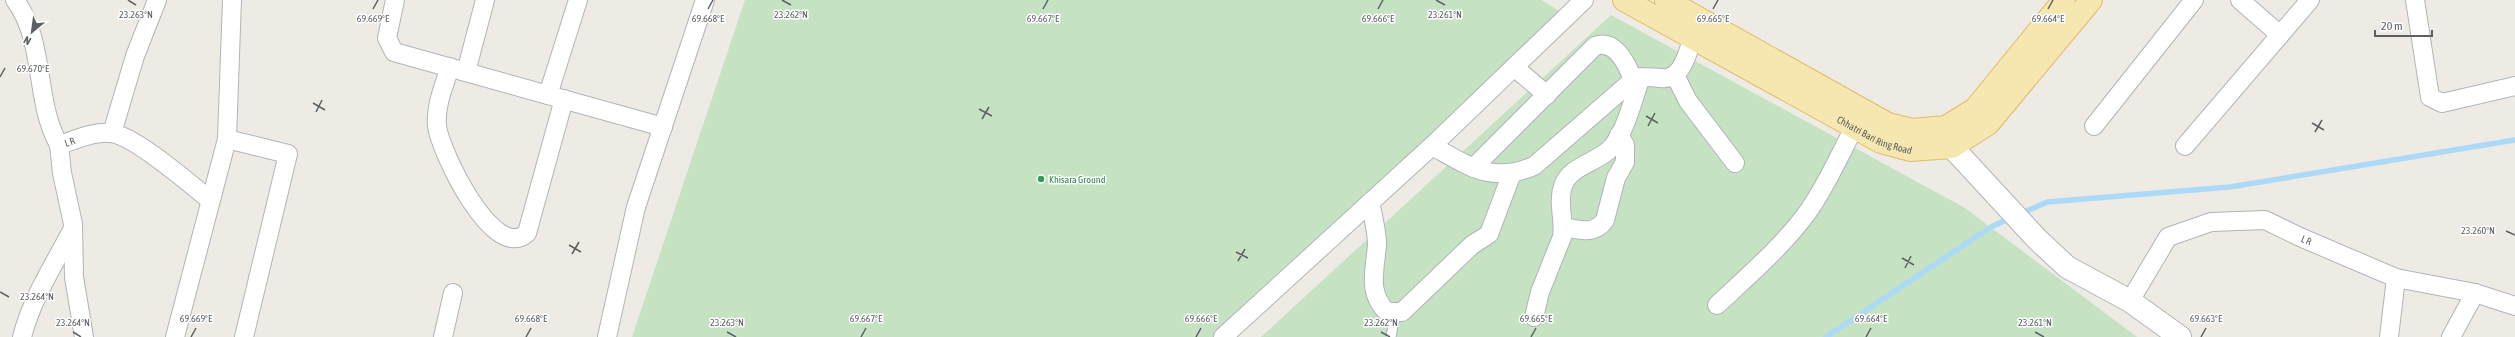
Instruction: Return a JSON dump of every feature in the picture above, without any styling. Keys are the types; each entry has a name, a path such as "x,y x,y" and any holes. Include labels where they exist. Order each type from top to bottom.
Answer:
{"main road":[{"name":"Chhatri Bari Ring Road","path":"1624,0 1854,128 1881,142 1910,150 1952,147 1988,124 2091,0"},
{"name":"Chhatri Bari Ring Road","path":"1666,0 1888,124 1912,130 1946,127 1975,109 2064,0"}],"street":[{"name":"L R","path":"15,0 23,11 37,51 51,130 59,145 101,133 112,133"},
{"path":"157,0 135,56 112,133 136,145 167,166 210,200"},
{"path":"174,337 227,139 232,0"},
{"path":"395,0 387,38 390,48 401,55 458,69 663,127"},
{"path":"485,0 458,69 437,109 437,127 441,143 470,202 490,226 509,237 517,238 527,233 578,0"},
{"path":"607,337 636,207 705,0"},
{"path":"1223,337 1432,146 1584,0"},
{"path":"2094,126 2194,0"},
{"path":"2240,0 2280,35"},
{"path":"2185,146 2310,0"},
{"path":"2414,0 2430,98 2442,103 2515,86"},
{"path":"1432,146 1473,168 1488,174 1512,173 1534,166 1637,78 1662,79 1675,75 1682,65 1693,38"},
{"path":"1473,168 1547,95 1581,57 1600,44 1611,46 1637,78"},
{"path":"1514,67 1547,95"},
{"path":"1675,75 1688,101 1735,163"},
{"path":"1534,317 1564,227 1560,202 1566,181 1577,169 1600,158 1619,136 1637,78"},
{"path":"1718,305 1777,247 1807,214 1824,186 1854,128"},
{"path":"1564,227 1593,230 1601,226 1605,220 1616,178 1625,162 1625,145 1619,136"},
{"path":"227,139 288,154 244,337"},
{"path":"59,145 62,173 73,227 74,277 84,337"},
{"path":"1952,147 2037,239 2067,267 2130,301 2180,337"},
{"path":"1370,202 1376,235 1373,275 1374,292 1381,305 1387,312 1395,314 1408,308 1472,245 1489,234 1512,173"},
{"name":"L R","path":"2130,301 2168,237 2211,222 2265,220 2300,238 2396,278 2475,293 2515,306"},
{"path":"22,337 35,297 48,278 73,227"},
{"path":"2388,337 2396,278"},
{"path":"443,337 453,293"},
{"path":"2452,337 2475,293"}],"lane":[{"path":"1391,337 1395,314"}],"green space":[{"name":"Khisara Ground","path":"745,0 1541,0 1576,21 1217,337 632,337"},
{"path":"1611,15 1965,208 2137,337 1261,337"}],"waterway":[{"path":"2020,214 2047,202 2230,187 2515,140"},
{"path":"1826,337 1991,227 2010,218"}],"place":[{"name":"Khisara Ground","path":"1041,179"}]}
